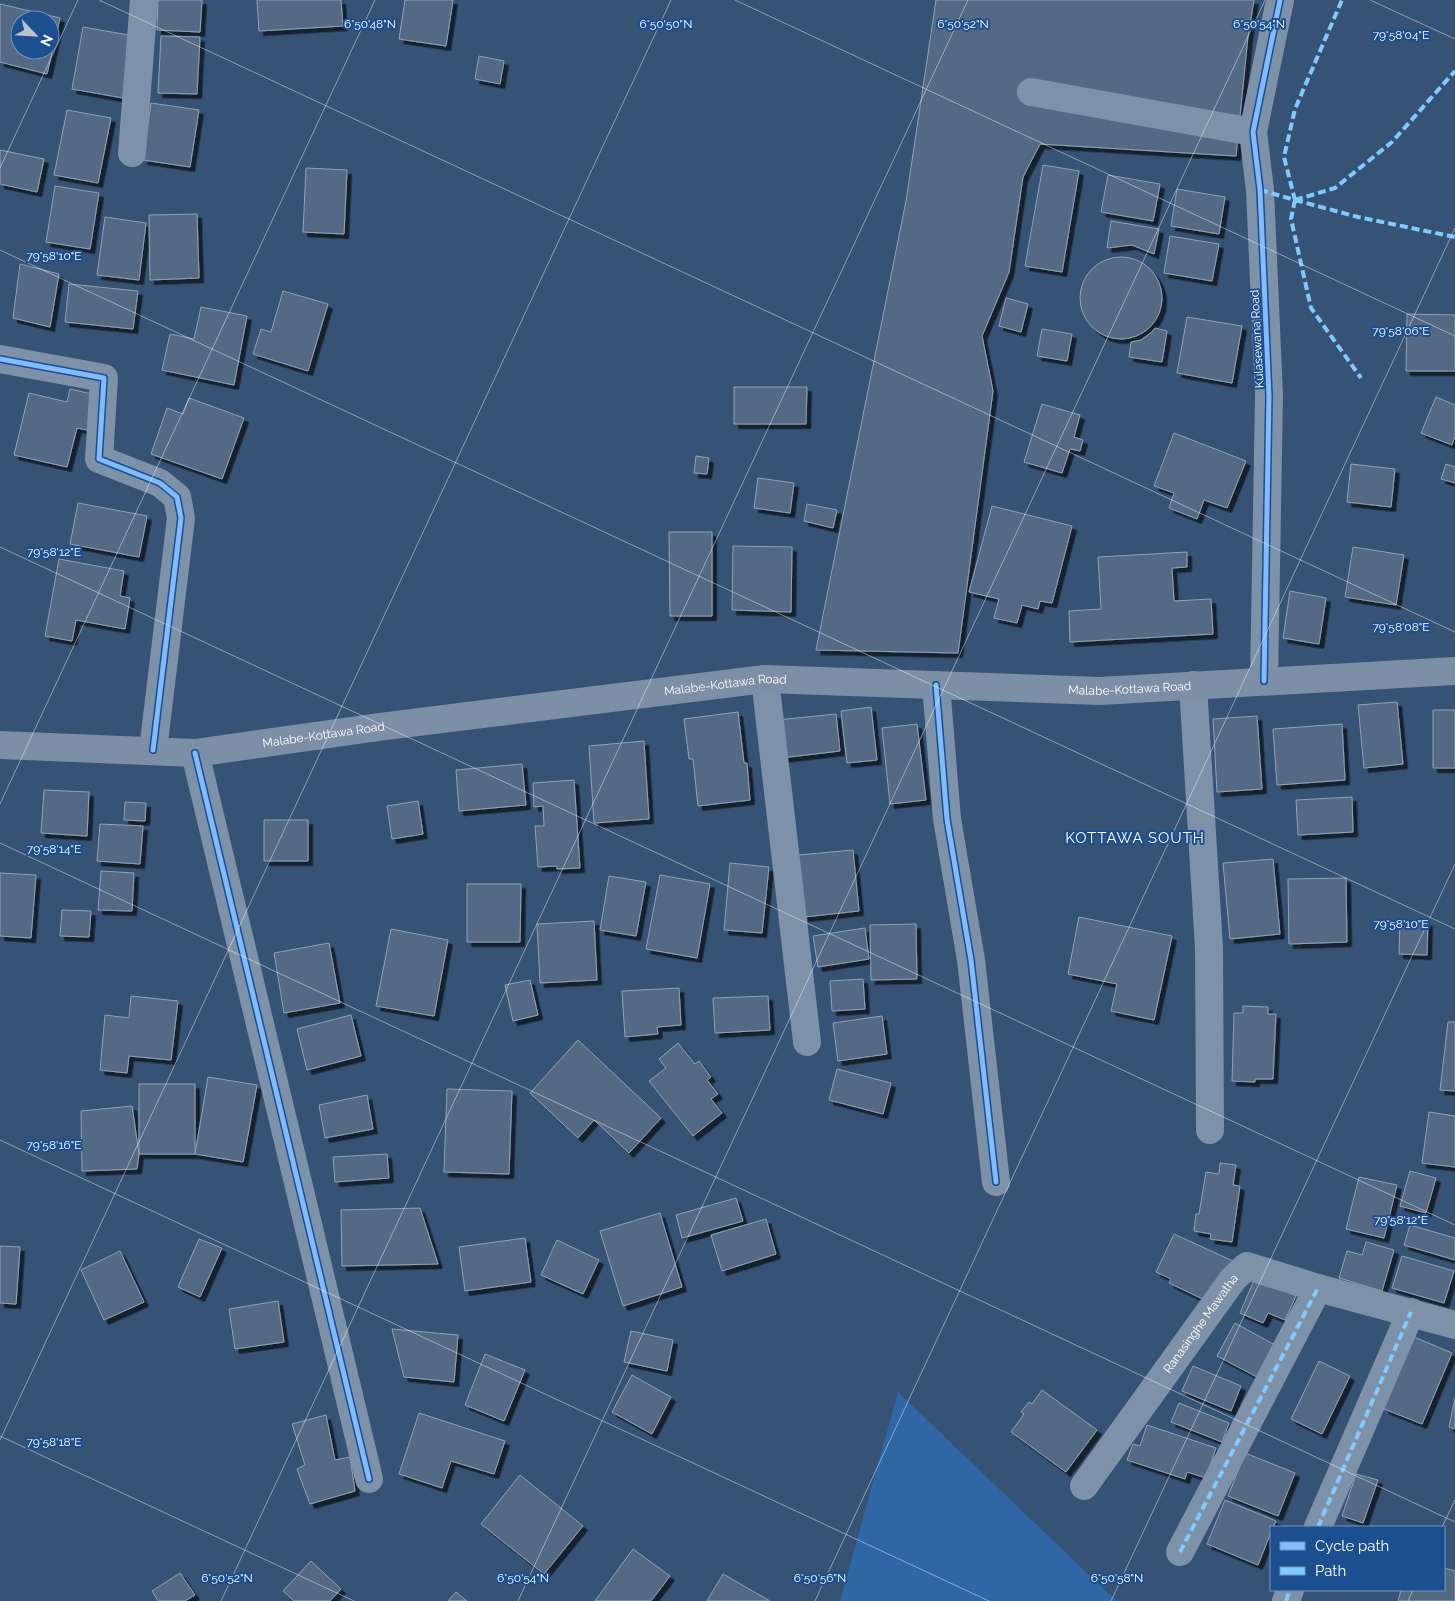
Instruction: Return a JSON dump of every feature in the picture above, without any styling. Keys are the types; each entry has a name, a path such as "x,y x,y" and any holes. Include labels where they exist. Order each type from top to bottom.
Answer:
{"main road":[{"name":"Malabe-Kottawa Road","path":"0,745 195,753 379,727 765,679 1100,691 1455,671"}],"street":[{"path":"132,153 144,0"},
{"name":"Kulasewana Road","path":"1264,681 1269,396 1260,190 1253,132 1280,0"},
{"path":"1031,92 1253,132"},
{"path":"0,359 104,378 99,459 160,483 177,497 181,518 153,750"},
{"path":"765,679 807,1042"},
{"path":"936,685 947,818 971,960 996,1182"},
{"path":"1193,685 1209,948 1210,1130"},
{"path":"195,753 369,1479"},
{"name":"Ranasinghe Mawatha","path":"1084,1486 1233,1280 1247,1266 1318,1288 1455,1325"},
{"path":"1180,1552 1318,1288"},
{"path":"1318,1526 1411,1312"}],"shaded area":[{"path":"898,1392 1109,1594 1118,1601 840,1601"}],"building":[{"path":"158,0 202,0 200,32 157,30"},
{"path":"257,0 341,0 343,26 259,31"},
{"path":"405,0 453,0 446,46 399,39"},
{"path":"936,0 1254,0 1248,36 1236,156 1040,144 1023,177 1009,272 982,336 993,391 958,653 816,650 906,201"},
{"path":"0,4 26,10 10,10 10,60 50,60 47,74 0,62"},
{"path":"83,27 134,36 123,98 72,89"},
{"path":"161,36 200,37 197,94 158,93"},
{"path":"479,56 504,61 500,84 475,79"},
{"path":"151,103 199,110 190,167 143,160"},
{"path":"67,110 111,118 98,183 54,175"},
{"path":"0,150 44,159 37,192 0,184"},
{"path":"1043,165 1079,171 1062,272 1025,266"},
{"path":"306,168 347,170 344,234 303,232"},
{"path":"1108,175 1160,184 1153,221 1101,212"},
{"path":"55,186 99,193 90,249 46,242"},
{"path":"1177,189 1225,197 1219,234 1171,226"},
{"path":"197,214 199,278 150,280 149,215"},
{"path":"105,217 146,223 139,280 97,275"},
{"path":"1111,221 1159,229 1154,254 1132,245 1107,248"},
{"path":"1170,236 1219,244 1212,281 1164,273"},
{"path":"1121,257 1137,260 1150,269 1159,282 1162,298 1159,314 1150,327 1137,336 1121,339 1105,336 1092,327 1083,314 1080,298 1083,282 1092,269 1105,260"},
{"path":"20,264 59,274 50,327 13,318"},
{"path":"69,284 138,291 133,329 65,322"},
{"path":"283,291 328,304 308,371 253,354 261,329 271,332"},
{"path":"1006,298 1028,304 1021,332 999,326"},
{"path":"201,307 247,316 234,385 162,370 170,334 194,339"},
{"path":"1407,314 1455,315 1455,371 1406,371"},
{"path":"1187,317 1242,326 1232,383 1177,373"},
{"path":"1155,328 1167,331 1162,362 1129,357 1131,342 1141,340"},
{"path":"1042,329 1072,334 1067,361 1037,356"},
{"path":"734,387 807,387 806,424 734,424"},
{"path":"70,389 96,395 87,430 77,428 67,467 14,455 29,393 67,402"},
{"path":"1436,397 1455,405 1455,436 1452,445 1421,433"},
{"path":"189,398 244,418 222,479 151,454 167,408 183,414"},
{"path":"1042,404 1080,415 1074,437 1083,440 1080,451 1070,449 1062,473 1024,462"},
{"path":"1174,433 1246,461 1227,508 1204,500 1197,519 1169,508 1174,493 1154,486"},
{"path":"696,456 709,458 707,474 694,473"},
{"path":"1351,464 1395,469 1391,507 1347,502"},
{"path":"1446,464 1455,467 1455,483 1441,479"},
{"path":"758,478 794,483 790,513 754,508"},
{"path":"78,503 147,516 139,557 70,544"},
{"path":"807,504 837,510 833,528 804,521"},
{"path":"992,506 1072,526 1052,603 1040,601 1038,609 1022,605 1017,623 994,618 999,599 969,592"},
{"path":"669,532 712,532 712,616 670,616"},
{"path":"733,546 792,547 791,612 732,610"},
{"path":"1353,547 1404,555 1396,605 1345,597"},
{"path":"1187,552 1187,567 1172,568 1174,601 1211,599 1213,634 1070,642 1069,611 1101,609 1098,557"},
{"path":"59,559 124,571 120,596 130,598 125,629 76,620 72,641 45,636"},
{"path":"1290,591 1326,598 1319,644 1283,638"},
{"path":"1397,702 1403,764 1364,768 1358,705"},
{"path":"871,707 877,760 847,763 841,711"},
{"path":"1433,710 1455,710 1455,768 1433,768"},
{"path":"738,712 744,763 747,763 750,800 698,806 693,759 689,759 684,719"},
{"path":"836,714 840,751 781,758 777,720"},
{"path":"1257,716 1262,789 1217,792 1213,719"},
{"path":"917,724 926,800 890,804 882,728"},
{"path":"1342,724 1345,780 1277,785 1273,729"},
{"path":"644,741 649,819 594,823 589,746"},
{"path":"522,764 526,805 459,811 456,770"},
{"path":"574,780 580,868 557,869 557,866 538,867 535,826 544,826 543,806 534,807 533,783"},
{"path":"44,790 89,792 87,836 41,833"},
{"path":"1352,797 1353,832 1298,835 1296,800"},
{"path":"418,801 423,834 392,839 387,806"},
{"path":"125,802 146,803 145,821 124,820"},
{"path":"264,820 308,820 308,861 264,861"},
{"path":"100,824 143,826 140,864 97,861"},
{"path":"853,850 859,911 804,917 798,855"},
{"path":"1273,859 1280,934 1230,939 1223,863"},
{"path":"730,863 769,867 762,933 724,930"},
{"path":"101,871 134,873 132,911 98,910"},
{"path":"0,873 36,875 31,938 0,936"},
{"path":"660,875 710,884 697,958 646,949"},
{"path":"609,876 646,882 636,936 600,930"},
{"path":"1346,878 1347,942 1289,944 1288,879"},
{"path":"467,884 521,884 520,942 467,942"},
{"path":"62,910 91,911 89,937 60,936"},
{"path":"1079,917 1172,936 1154,1020 1111,1011 1117,984 1068,974"},
{"path":"594,921 597,980 540,983 537,924"},
{"path":"1400,921 1428,922 1427,955 1399,954"},
{"path":"916,924 917,979 871,980 870,925"},
{"path":"865,928 869,959 818,967 813,936"},
{"path":"391,929 448,940 434,1016 376,1006"},
{"path":"329,943 340,1003 284,1013 274,953"},
{"path":"863,979 865,1009 832,1011 830,981"},
{"path":"530,980 538,1015 513,1021 505,985"},
{"path":"679,988 681,1025 657,1027 658,1034 625,1037 622,991"},
{"path":"131,996 178,1001 171,1060 129,1056 127,1073 100,1070 105,1015 129,1018"},
{"path":"768,996 770,1030 715,1033 713,998"},
{"path":"1243,1006 1268,1007 1268,1014 1276,1014 1273,1079 1255,1079 1255,1082 1232,1081 1234,1013 1243,1013"},
{"path":"351,1015 361,1056 307,1070 297,1029"},
{"path":"882,1016 887,1054 838,1061 833,1023"},
{"path":"1448,1022 1455,1022 1455,1091 1440,1090"},
{"path":"578,1040 661,1118 629,1153 594,1120 578,1138 530,1093"},
{"path":"678,1043 695,1064 699,1061 711,1077 707,1080 718,1094 711,1099 722,1113 693,1136 649,1081 666,1068 659,1059"},
{"path":"837,1069 891,1083 883,1114 829,1100"},
{"path":"208,1077 257,1085 243,1162 195,1154"},
{"path":"139,1084 195,1084 195,1154 139,1154"},
{"path":"447,1089 512,1091 509,1174 444,1172"},
{"path":"367,1095 373,1129 325,1138 319,1105"},
{"path":"132,1106 139,1154 137,1169 82,1171 81,1111"},
{"path":"1429,1112 1455,1116 1455,1167 1422,1163"},
{"path":"387,1154 389,1178 335,1182 333,1157"},
{"path":"1220,1163 1236,1165 1233,1185 1240,1186 1232,1242 1210,1239 1211,1234 1194,1231 1196,1214 1199,1214 1206,1172 1219,1174"},
{"path":"1410,1171 1436,1178 1426,1213 1400,1206"},
{"path":"1359,1177 1397,1185 1384,1238 1346,1229"},
{"path":"736,1198 743,1221 682,1238 676,1215"},
{"path":"420,1208 438,1264 342,1266 341,1210"},
{"path":"660,1213 682,1287 623,1306 600,1231"},
{"path":"766,1219 776,1254 722,1271 711,1235"},
{"path":"1410,1225 1455,1238 1455,1260 1404,1245"},
{"path":"1174,1234 1233,1261 1213,1304 1169,1283 1171,1279 1156,1272"},
{"path":"525,1238 531,1282 465,1291 459,1247"},
{"path":"199,1239 222,1248 200,1297 178,1287"},
{"path":"557,1240 599,1260 583,1294 541,1275"},
{"path":"1366,1242 1394,1250 1382,1291 1339,1278 1347,1251 1362,1255"},
{"path":"0,1246 20,1247 16,1304 0,1303"},
{"path":"120,1251 144,1302 104,1320 81,1270"},
{"path":"1402,1256 1454,1271 1444,1303 1392,1288"},
{"path":"1255,1278 1296,1296 1285,1320 1268,1313 1263,1323 1240,1313"},
{"path":"278,1301 284,1342 235,1349 229,1309"},
{"path":"1235,1323 1275,1345 1257,1377 1217,1356"},
{"path":"392,1329 458,1335 454,1382 404,1377"},
{"path":"631,1331 673,1340 667,1371 624,1362"},
{"path":"1414,1337 1452,1353 1422,1424 1384,1409"},
{"path":"485,1354 525,1370 504,1421 465,1405"},
{"path":"1319,1361 1350,1376 1322,1434 1291,1419"},
{"path":"1193,1366 1241,1386 1231,1411 1182,1391"},
{"path":"632,1375 671,1397 652,1434 612,1412"},
{"path":"1042,1390 1097,1430 1066,1472 1011,1432 1024,1414 1021,1412 1029,1402 1032,1404"},
{"path":"1455,1398 1455,1429 1449,1427"},
{"path":"1179,1403 1229,1423 1222,1442 1171,1422"},
{"path":"419,1413 505,1441 494,1474 451,1461 442,1488 399,1474"},
{"path":"326,1415 335,1460 350,1457 355,1491 310,1504 297,1469 305,1465 292,1424"},
{"path":"1147,1425 1216,1448 1206,1478 1187,1472 1185,1479 1127,1460 1133,1444 1140,1446"},
{"path":"1245,1453 1295,1473 1278,1516 1228,1496"},
{"path":"1356,1474 1378,1480 1363,1523 1342,1516"},
{"path":"520,1475 583,1526 544,1574 481,1524"},
{"path":"1225,1500 1276,1521 1274,1526 1270,1526 1270,1535 1258,1565 1207,1544"},
{"path":"633,1549 670,1576 651,1601 595,1601"},
{"path":"311,1561 341,1589 330,1601 294,1601 283,1591"},
{"path":"1445,1568 1455,1571 1455,1601 1398,1601 1401,1591 1445,1591"},
{"path":"180,1573 195,1595 185,1601 158,1601 152,1591"},
{"path":"723,1574 770,1601 707,1601"},
{"path":"456,1592 467,1601 448,1601"}],"marked path":[{"path":"1260,190 1295,200 1284,157 1295,109 1342,0"},
{"path":"1295,200 1335,188 1392,142 1455,71"},
{"path":"1295,200 1291,219 1311,308 1361,378"},
{"path":"1295,200 1358,217 1455,237"},
{"path":"1180,1552 1318,1288"},
{"path":"1318,1526 1411,1312"},
{"path":"1286,1601 1290,1591"}],"cycle path":[{"path":"1264,681 1269,396 1260,190 1253,132 1280,0"},
{"path":"0,359 104,378 99,459 160,483 177,497 181,518 153,750"},
{"path":"936,685 947,819 971,960 996,1182"},
{"path":"195,753 369,1479"}],"district":[{"name":"KOTTAWA SOUTH","path":"1135,838"}]}
